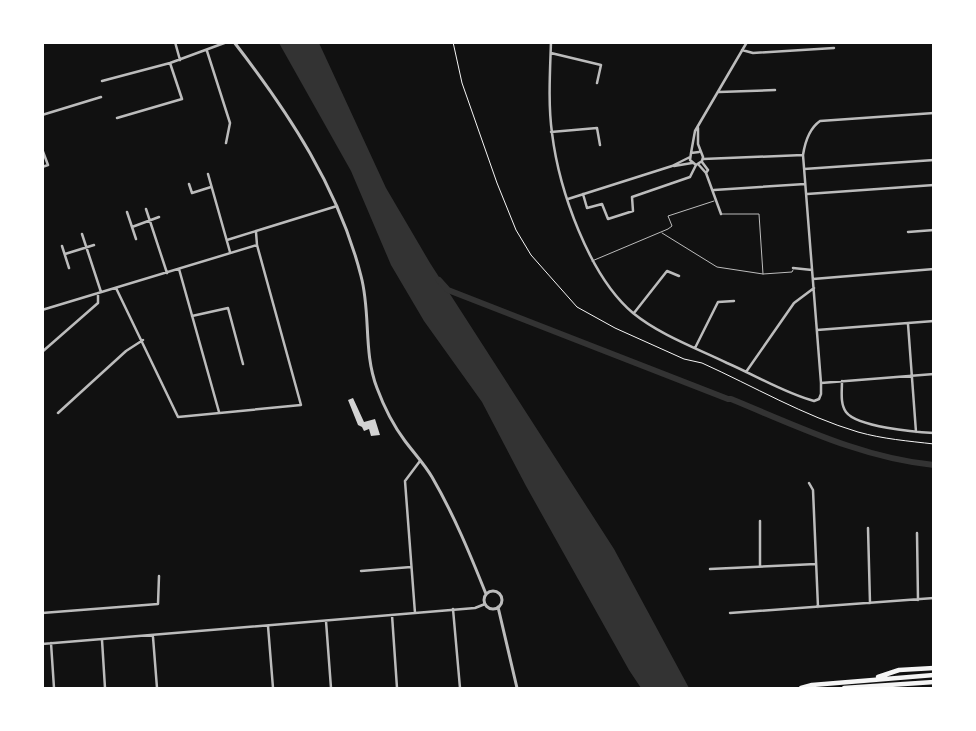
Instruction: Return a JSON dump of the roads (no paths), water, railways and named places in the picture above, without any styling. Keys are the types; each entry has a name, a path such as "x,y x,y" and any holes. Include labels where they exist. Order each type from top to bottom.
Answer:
{"main road":[{"path":"874,679 899,670 934,668"},
{"path":"801,688 812,684 934,675"},
{"path":"844,688 934,682"},
{"path":"873,686 884,688"}],"street":[{"path":"174,42 180,60"},
{"path":"102,81 180,60 227,42"},
{"path":"234,42 302,138 318,165 337,206 357,261 365,293 372,374 391,419 432,476 453,518 486,594 485,604"},
{"path":"551,42 551,132 568,198 592,260 619,299 634,314 695,348 808,399 819,399 822,394 805,184 804,146 812,130 820,121 934,112"},
{"path":"692,163 690,157 693,137 747,42"},
{"path":"742,50 753,53 834,48"},
{"path":"207,51 230,123 226,143"},
{"path":"550,53 601,65 597,83"},
{"path":"117,118 182,99 170,63"},
{"path":"719,92 775,90"},
{"path":"42,115 101,97"},
{"path":"551,132 597,128 600,145"},
{"path":"698,128 699,152 708,170 706,173"},
{"path":"42,149 48,166 42,167"},
{"path":"691,154 699,152"},
{"path":"583,194 587,208 602,204 608,219 633,211 632,197 690,177 697,164 702,160 803,155"},
{"path":"672,166 690,157"},
{"path":"804,169 934,160"},
{"path":"568,198 672,166 692,163 697,164 706,173 714,190 720,214"},
{"path":"208,174 230,252"},
{"path":"189,184 192,193 211,187"},
{"path":"714,190 805,184"},
{"path":"807,194 934,185"},
{"path":"226,240 337,206"},
{"path":"146,210 167,273"},
{"path":"127,212 136,239"},
{"path":"132,226 159,218"},
{"path":"908,232 934,230"},
{"path":"116,288 143,340 178,417 301,405 256,245 256,232"},
{"path":"42,352 98,303 99,293 82,234"},
{"path":"65,254 94,245"},
{"path":"42,310 256,245"},
{"path":"62,246 70,268"},
{"path":"794,268 812,270"},
{"path":"179,269 219,412"},
{"path":"813,278 934,269"},
{"path":"634,314 667,271 679,276"},
{"path":"746,372 794,303 814,288"},
{"path":"695,348 718,302 734,301"},
{"path":"192,316 228,308 243,364"},
{"path":"816,330 934,321"},
{"path":"908,324 916,432"},
{"path":"58,413 126,351 143,340"},
{"path":"821,383 934,374"},
{"path":"842,381 843,406 850,416 876,424 916,432 934,433"},
{"path":"415,613 405,481 420,461"},
{"path":"809,483 813,490 818,607"},
{"path":"760,521 760,566"},
{"path":"868,528 870,604"},
{"path":"917,533 918,600"},
{"path":"710,569 816,564"},
{"path":"361,571 411,566"},
{"path":"42,613 158,604 160,576"},
{"path":"486,594 491,591 499,593 502,600 498,608 513,679 513,688"},
{"path":"730,613 934,598"},
{"path":"485,604 491,609 498,608"},
{"path":"42,644 153,637 475,608 485,604"},
{"path":"453,609 460,688"},
{"path":"392,615 398,688"},
{"path":"326,620 331,688"},
{"path":"268,626 273,688"},
{"path":"153,637 157,688"},
{"path":"102,640 105,688"},
{"path":"51,643 54,688"},
{"path":"513,679 517,688"}],"lane":[{"path":"592,260 661,233 672,226 668,216 716,200"},
{"path":"720,214 759,214 763,274"},
{"path":"661,233 717,267 763,274 792,272 794,268"}],"waterway":[{"path":"439,280 448,290 731,399 830,440 881,456 934,465"}]}
